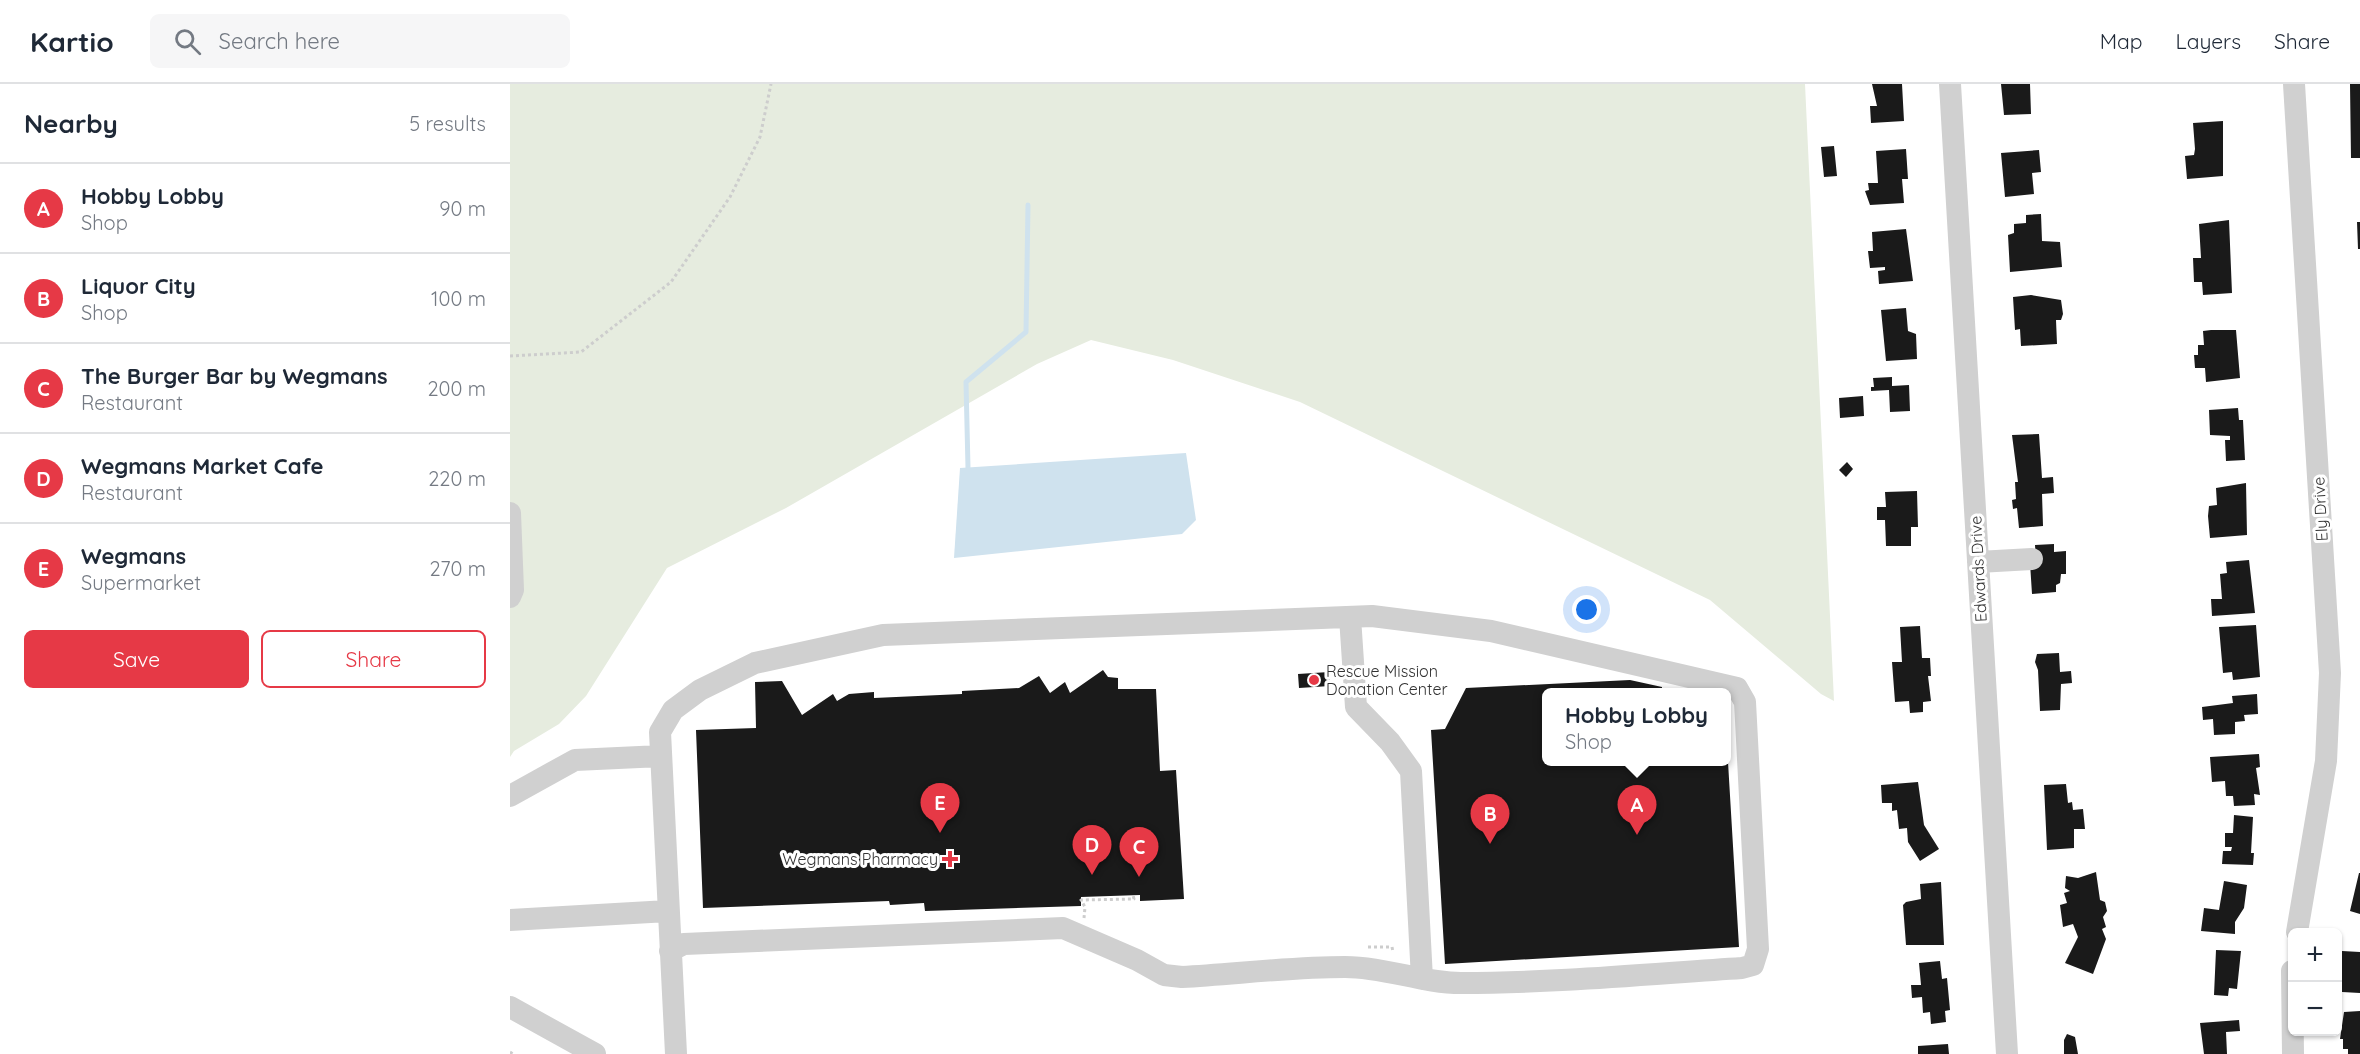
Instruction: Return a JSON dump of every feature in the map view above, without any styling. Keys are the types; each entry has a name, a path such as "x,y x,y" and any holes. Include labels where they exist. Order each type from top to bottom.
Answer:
{"street":[{"name":"Edwards Drive","path":"1950,84 2007,1054"},
{"name":"Ely Drive","path":"2294,84 2330,673 2326,761 2298,928"},
{"path":"510,513 513,590 510,597"},
{"path":"1978,562 2032,559"},
{"path":"670,951 684,944 1064,928 1137,960 1164,975 1182,977 1346,967 1397,972 1422,979 1456,983 1587,979 1742,968 1753,965 1758,949 1745,702 1737,688 1491,631 1372,616 883,634 755,663 700,690 673,710 660,732 668,911 670,951 676,1054"},
{"path":"1350,617 1356,707 1390,742 1411,771 1422,979"},
{"path":"510,796 575,760 661,756"},
{"path":"510,920 668,911"},
{"path":"2292,982 2293,1054"},
{"path":"510,1007 595,1054"}],"path":[{"path":"510,356 528,357 581,352 671,282 730,196 760,137 771,84"},
{"path":"1084,918 1085,907 1081,900 1134,898 1133,895"}],"shaded area":[{"path":"510,84 1805,84 1834,701 1821,694 1710,600 1300,402 1173,360 1091,340 1037,364 786,508 667,568 586,696 559,724 514,751 510,757"}],"water":[{"path":"1186,453 1196,520 1182,534 954,558 960,468"}],"building":[{"path":"1872,84 1902,84 1904,121 1871,123 1870,106 1877,106"},
{"path":"2001,84 2030,84 2031,114 2004,115"},
{"path":"2350,84 2360,84 2360,158 2351,158"},
{"path":"2223,121 2223,176 2187,179 2185,156 2194,155 2195,149 2193,123"},
{"path":"1834,146 1837,176 1824,177 1821,147"},
{"path":"1906,149 1908,179 1902,179 1904,203 1870,205 1865,191 1869,190 1868,183 1878,183 1876,151"},
{"path":"2039,150 2041,172 2032,173 2034,194 2005,197 2001,153"},
{"path":"2041,214 2042,241 2060,242 2062,267 2010,272 2008,235 2014,233 2014,224 2026,223 2026,215"},
{"path":"2229,220 2232,293 2203,295 2202,282 2194,282 2193,258 2201,258 2199,224"},
{"path":"2357,222 2360,222 2360,249 2358,249"},
{"path":"1906,229 1913,281 1879,284 1878,271 1885,270 1885,267 1870,268 1868,251 1873,251 1872,232"},
{"path":"2031,295 2061,300 2063,314 2061,320 2056,320 2057,344 2021,346 2020,329 2015,330 2013,297"},
{"path":"1906,308 1908,331 1916,334 1917,359 1886,361 1881,310"},
{"path":"2236,330 2240,378 2206,382 2205,368 2195,368 2194,355 2198,355 2198,345 2204,345 2203,331"},
{"path":"1892,377 1892,386 1909,385 1910,411 1890,412 1889,390 1871,391 1871,387 1874,387 1873,378"},
{"path":"1863,396 1864,416 1840,418 1839,398"},
{"path":"2238,408 2239,420 2243,420 2245,460 2226,461 2225,440 2230,440 2230,436 2210,435 2209,410"},
{"path":"2039,434 2042,478 2053,477 2054,493 2042,494 2043,526 2019,528 2017,508 2013,509 2012,500 2016,499 2015,482 2018,482 2012,435"},
{"path":"1847,462 1853,469 1846,477 1839,470"},
{"path":"2246,483 2247,535 2210,538 2209,506 2217,505 2216,488"},
{"path":"1917,491 1918,527 1911,527 1911,546 1886,546 1885,520 1877,520 1877,507 1886,507 1885,492"},
{"path":"2054,544 2054,552 2066,551 2066,574 2061,574 2060,583 2056,585 2056,592 2032,594 2030,563 2036,561 2035,545"},
{"path":"2249,560 2255,613 2212,616 2211,599 2222,599 2220,574 2227,573 2226,562"},
{"path":"2256,625 2260,677 2233,680 2232,672 2223,673 2219,627"},
{"path":"1920,626 1922,658 1930,658 1931,676 1928,676 1931,701 1923,702 1923,712 1910,713 1909,701 1895,702 1892,662 1902,662 1900,627"},
{"path":"2059,653 2060,672 2071,671 2072,683 2061,684 2060,710 2040,711 2038,670 2035,662 2037,654"},
{"path":"1103,670 1108,677 1118,678 1118,689 1156,689 1160,771 1176,770 1184,899 1140,901 1140,895 1081,897 1081,906 925,911 924,903 890,905 889,901 703,908 696,730 756,728 755,682 782,681 802,715 833,694 837,701 849,694 874,692 874,698 962,694 962,691 1019,688 1039,676 1050,693 1065,682 1070,693"},
{"name":"Rescue Mission Donation Center","path":"1329,672 1330,686 1299,688 1298,674"},
{"path":"1630,680 1662,687 1542,688 1542,766 1728,766 1739,947 1445,964 1431,730 1445,729 1466,688"},
{"path":"2257,694 2258,714 2244,715 2245,721 2235,722 2235,734 2214,735 2213,719 2203,720 2202,707 2233,703 2232,696"},
{"path":"2259,754 2260,767 2256,768 2260,795 2254,794 2255,805 2234,806 2233,796 2226,796 2225,781 2212,782 2210,757"},
{"path":"1918,782 1924,825 1939,849 1920,861 1908,842 1907,828 1899,829 1897,810 1892,811 1892,803 1882,803 1881,785"},
{"path":"2066,784 2068,803 2072,802 2073,810 2083,809 2085,829 2074,829 2074,848 2047,850 2044,785"},
{"path":"2234,815 2253,817 2251,853 2254,853 2253,865 2222,864 2223,851 2231,851 2232,847 2225,847 2225,833 2233,833"},
{"path":"2096,872 2100,900 2105,902 2107,911 2103,917 2106,927 2102,929 2106,939 2093,974 2065,963 2078,937 2073,924 2063,927 2060,905 2067,903 2064,893 2070,891 2065,888 2066,876 2078,878"},
{"path":"2360,873 2360,914 2350,911"},
{"path":"2224,881 2247,885 2244,908 2235,922 2235,934 2201,931 2204,908 2219,910"},
{"path":"1941,882 1944,945 1906,945 1903,905 1906,902 1921,899 1920,884"},
{"path":"2216,950 2241,951 2237,989 2229,988 2228,996 2214,995"},
{"path":"2342,951 2360,952 2360,993 2342,992"},
{"path":"1940,961 1942,979 1947,978 1950,1010 1945,1011 1946,1022 1931,1024 1930,1012 1923,1013 1922,997 1912,998 1911,985 1921,985 1919,963"},
{"path":"2360,1011 2360,1054 2348,1054 2348,1049 2343,1049 2343,1039 2340,1039 2344,1012"},
{"path":"2239,1020 2240,1031 2226,1032 2227,1054 2204,1054 2200,1023"},
{"path":"2067,1034 2075,1037 2078,1054 2064,1054 2064,1040"},
{"path":"1948,1044 1949,1054 1918,1054 1918,1046"}],"waterway":[{"path":"968,468 966,382 1026,332 1028,205"}],"place":[{"name":"Rescue Mission Donation Center","path":"1314,680"},
{"name":"Wegmans","path":"940,833"},
{"name":"Hobby Lobby","path":"1637,835"},
{"name":"Liquor City","path":"1490,844"},
{"name":"Wegmans Pharmacy","path":"950,859"},
{"name":"Wegmans Market Cafe","path":"1092,875"},
{"name":"The Burger Bar by Wegmans","path":"1139,877"}]}
